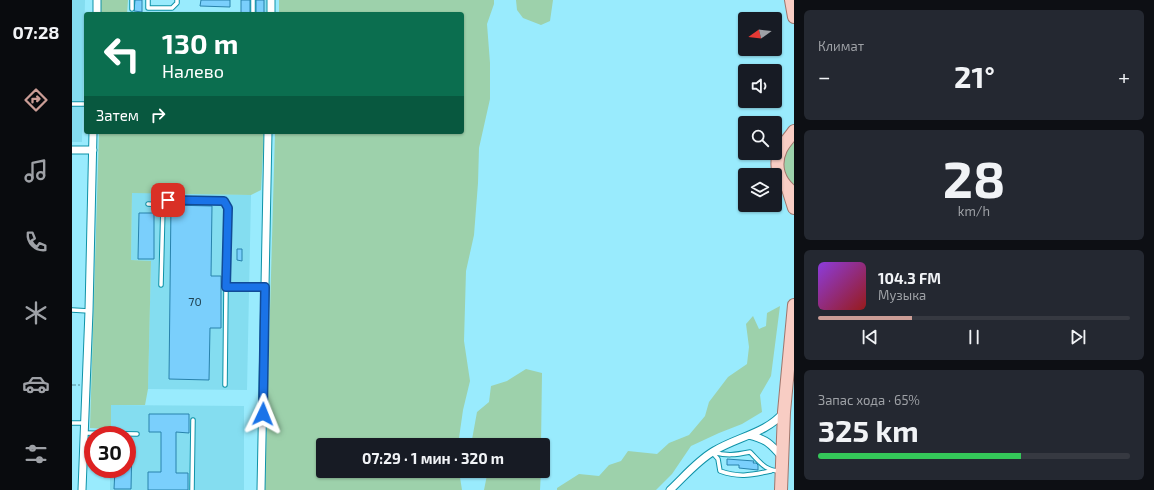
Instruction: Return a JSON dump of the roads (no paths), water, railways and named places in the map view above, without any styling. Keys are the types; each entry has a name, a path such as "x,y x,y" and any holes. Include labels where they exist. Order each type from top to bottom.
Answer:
{"main road":[{"path":"791,0 794,18"},
{"path":"792,136 782,147 778,156 777,165 778,174 782,182 791,191 794,208"},
{"path":"781,490 776,471 782,457 784,412 794,305"}],"street":[{"path":"96,12 97,0"},
{"path":"271,0 271,12"},
{"path":"84,423 89,311 93,134"},
{"path":"261,490 268,134"},
{"path":"72,150 93,150"},
{"path":"670,490 712,452 730,442 763,428 780,417 784,412"},
{"path":"82,490 84,433"},
{"path":"749,435 764,439 770,443 782,457"}],"lane":[{"path":"132,0 132,9"},
{"path":"148,0 148,8 172,8 177,0"},
{"path":"253,0 253,12"},
{"path":"72,104 84,104"},
{"path":"161,285 163,205 168,200 224,201 228,208 225,385"},
{"path":"148,204 163,205"},
{"path":"226,287 265,287"},
{"path":"72,310 89,311"},
{"path":"192,490 193,420"},
{"path":"72,423 84,423"},
{"path":"712,452 718,459 720,470 730,474 749,476 776,471"},
{"path":"712,452 724,455 734,455 750,452 764,466 776,471"}]}
